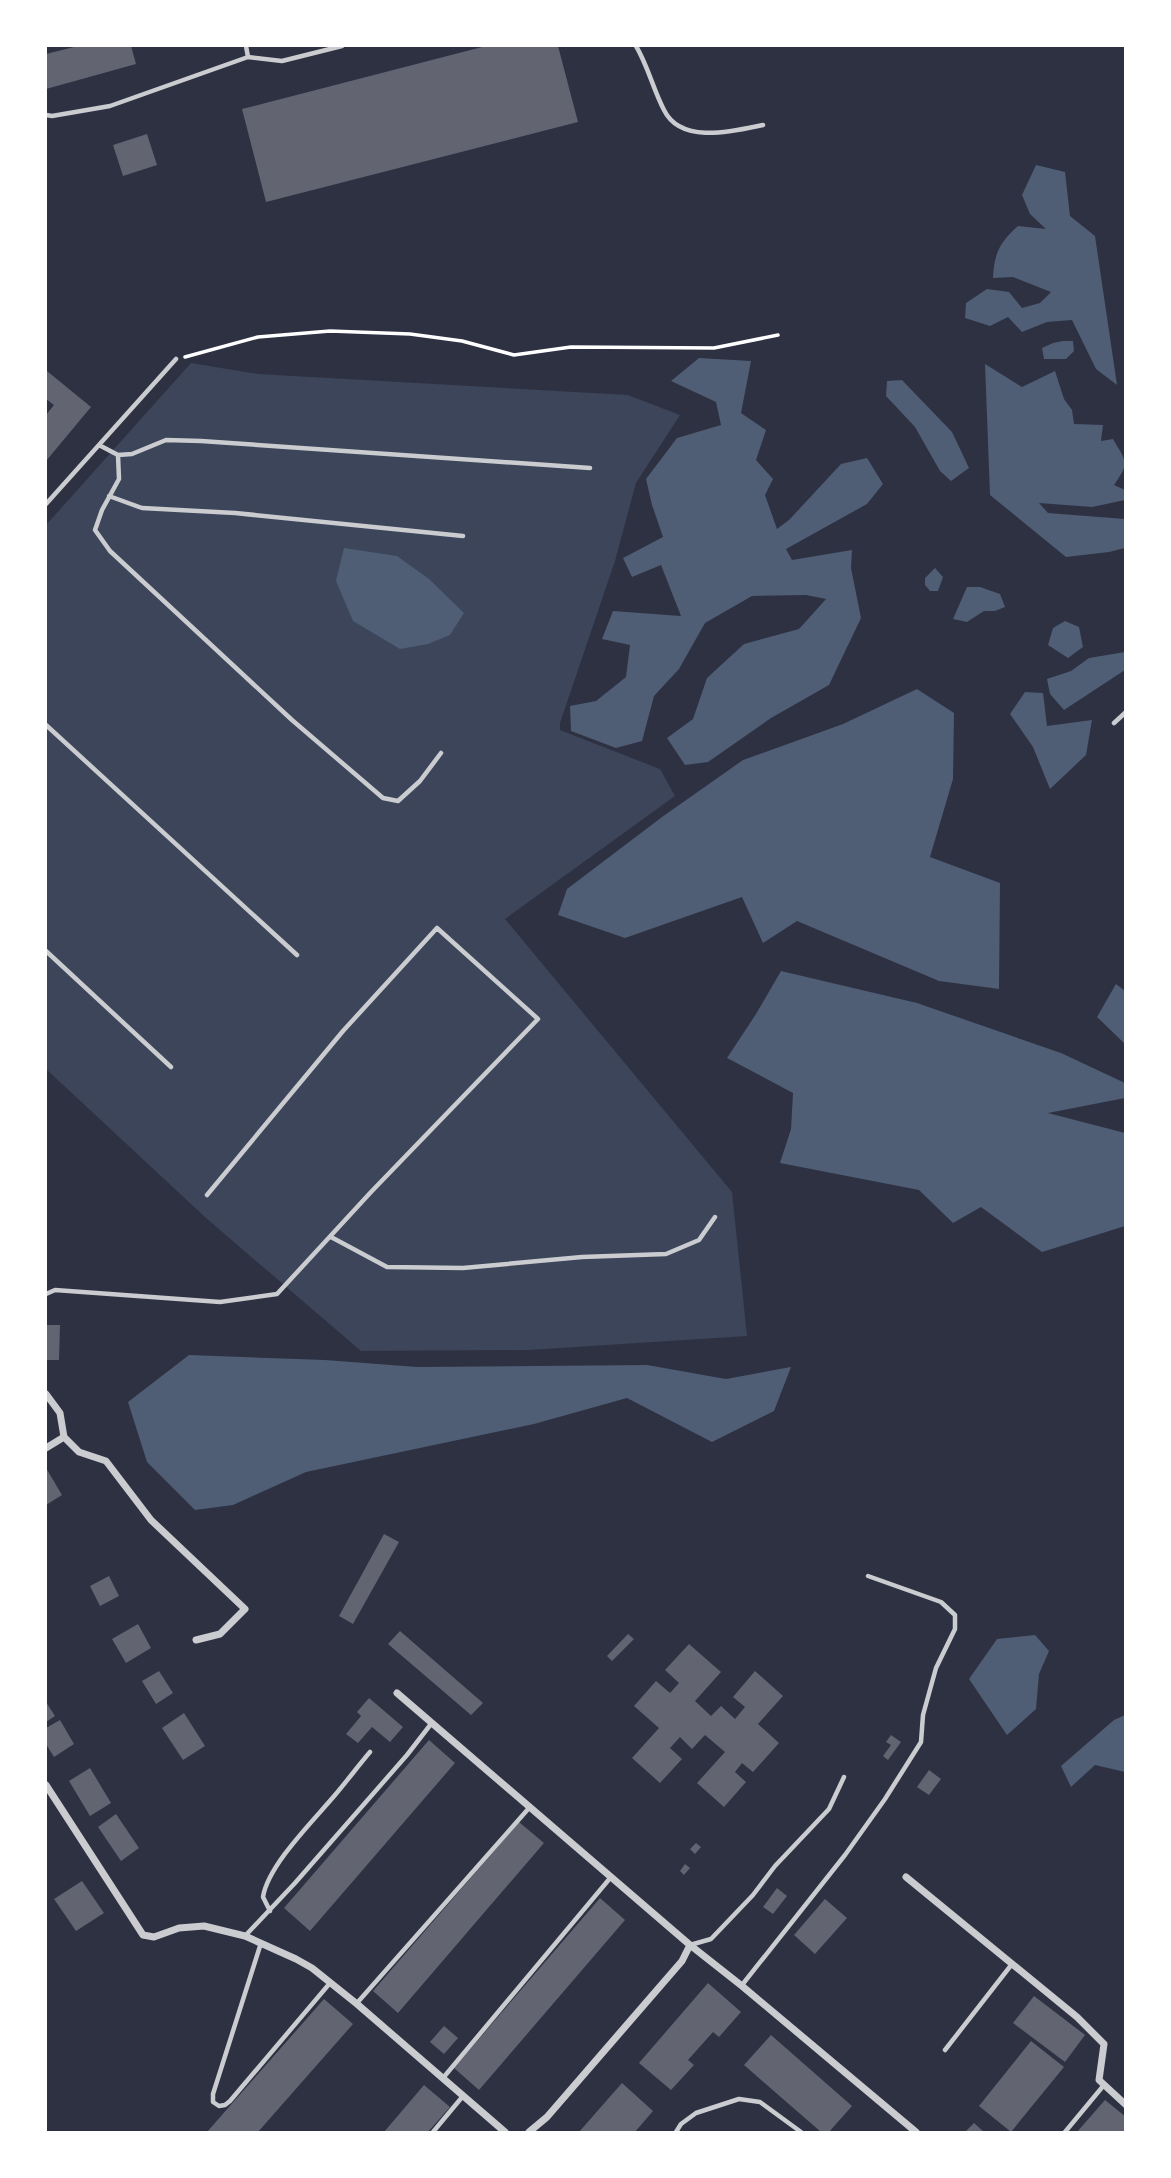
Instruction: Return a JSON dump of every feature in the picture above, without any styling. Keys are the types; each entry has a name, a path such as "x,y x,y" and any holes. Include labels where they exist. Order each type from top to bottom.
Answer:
{"street":[{"path":"46,1394 60,1413 64,1437 79,1452 106,1461 151,1520 245,1609 219,1634 196,1640"},
{"path":"46,1448 64,1437"},
{"path":"397,1693 690,1945 916,2133"},
{"path":"46,1785 140,1932 153,1937 179,1928 204,1926 245,1936 312,1968 505,2133"},
{"path":"906,1877 1077,2017 1104,2044 1100,2080 1125,2105"},
{"path":"530,2133 547,2117 682,1961 690,1945"}],"lane":[{"path":"246,46 248,57"},
{"path":"46,115 110,106 248,57 282,61 342,46"},
{"path":"636,46 665,114 682,128 717,135 763,125"},
{"path":"46,505 176,359"},
{"path":"99,444 118,455 132,454 166,440 201,440 590,468"},
{"path":"118,455 119,479 95,530 110,551 292,720 383,798 398,801 420,781 441,753"},
{"path":"109,496 142,508 235,513 463,536"},
{"path":"1114,723 1125,712"},
{"path":"46,725 298,955"},
{"path":"46,1294 55,1290 220,1302 276,1294 538,1019 437,928 343,1031 207,1195"},
{"path":"46,951 172,1067"},
{"path":"331,1237 387,1267 463,1268 582,1257 666,1254 699,1240 715,1217"},
{"path":"741,1986 845,1855 886,1799 921,1742 923,1714 936,1668 955,1629 955,1615 941,1602 868,1576"},
{"path":"245,1936 407,1755 432,1723"},
{"path":"270,1911 263,1897 268,1881 298,1835 336,1794 369,1752"},
{"path":"690,1945 710,1939 753,1895 775,1866 829,1809 844,1777"},
{"path":"356,2004 530,1807"},
{"path":"443,2079 611,1877"},
{"path":"261,1943 213,2094 213,2102 217,2105 225,2105 230,2101 330,1982"},
{"path":"944,2050 1013,1964"},
{"path":"1065,2133 1104,2084"},
{"path":"433,2133 463,2096"},
{"path":"676,2133 681,2124 696,2113 739,2099 760,2102 801,2133"}],"path":[{"path":"176,359 258,337 330,331 423,335 462,341 514,355 571,346 713,348 778,335"}],"shaded area":[{"path":"1036,165 1065,172 1070,216 1095,236 1117,385 1096,369 1072,320 1047,322 1022,332 1008,317 990,326 965,318 966,303 987,289 1009,292 1022,308 1040,303 1051,292 1013,277 993,278 999,249 1018,226 1046,229 1030,214 1022,195"},
{"path":"1063,341 1073,341 1074,351 1066,359 1044,359 1042,348"},
{"path":"699,358 751,361 741,413 766,430 756,460 773,479 765,495 777,529 789,520 841,464 867,458 883,484 867,504 786,549 792,560 852,550 851,568 861,618 829,685 771,718 708,762 685,765 667,738 693,719 707,678 744,644 799,629 826,599 806,595 752,596 705,623 679,669 654,696 642,741 616,748 571,731 570,706 596,701 626,677 630,645 602,639 613,611 681,616 661,565 632,577 623,558 663,537 646,479 677,438 721,425 716,402 671,381"},
{"path":"191,363 258,374 628,395 680,415 636,483 615,561 560,723 560,730 660,769 675,796 505,919 732,1192 747,1336 529,1350 361,1351 206,1218 46,1069 46,525"},
{"path":"985,364 1022,387 1055,371 1064,399 1072,410 1074,424 1103,425 1101,441 1113,439 1124,458 1123,471 1114,485 1125,490 1125,500 1092,507 1039,503 1048,513 1125,519 1125,548 1066,557 990,495"},
{"path":"902,380 952,432 969,468 951,481 940,471 915,427 886,396 887,381"},
{"path":"344,548 397,556 429,579 464,613 450,635 428,644 400,649 353,621 336,581"},
{"path":"935,568 943,577 938,591 930,591 925,585 925,578"},
{"path":"967,587 980,587 1000,594 1005,607 984,611 967,622 953,619"},
{"path":"1065,621 1079,627 1083,647 1068,658 1048,645 1053,628"},
{"path":"1125,652 1125,670 1064,710 1050,694 1047,679 1071,671 1089,658"},
{"path":"917,689 954,713 953,779 930,857 1000,883 999,989 939,981 797,921 763,943 742,897 625,938 558,915 567,889 743,760 843,724"},
{"path":"1025,692 1043,693 1047,726 1092,720 1086,755 1050,789 1033,747 1010,714"},
{"path":"781,971 917,1003 1061,1053 1125,1083 1125,1098 1048,1113 1125,1133 1125,1226 1042,1252 981,1207 953,1223 919,1190 780,1163 791,1129 793,1093 727,1058"},
{"path":"1116,984 1125,991 1125,1044 1097,1017"},
{"path":"189,1355 325,1360 417,1367 647,1365 726,1379 791,1367 774,1411 712,1442 627,1398 534,1424 306,1472 233,1505 195,1510 147,1462 128,1402"},
{"path":"1035,1635 1049,1651 1039,1674 1036,1709 1007,1735 969,1679 997,1639"},
{"path":"1125,1715 1125,1772 1095,1765 1071,1787 1061,1766 1114,1720"}],"building":[{"path":"78,46 131,46 136,64 46,89 46,54"},
{"path":"486,46 558,46 578,122 266,202 242,109"},
{"path":"147,134 157,165 123,176 113,145"},
{"path":"47,371 91,407 46,461 46,415 54,405 46,399"},
{"path":"46,1325 60,1325 59,1360 46,1360"},
{"path":"46,1468 62,1495 46,1505"},
{"path":"384,1534 399,1542 353,1624 339,1616"},
{"path":"109,1576 119,1596 100,1606 90,1586"},
{"path":"138,1624 151,1648 126,1663 112,1639"},
{"path":"400,1631 483,1703 471,1715 388,1644"},
{"path":"628,1634 634,1639 612,1661 607,1656"},
{"path":"689,1644 721,1672 695,1701 711,1716 721,1706 735,1719 745,1707 733,1697 755,1671 783,1696 758,1724 779,1743 753,1772 742,1763 735,1772 746,1782 724,1807 697,1783 725,1752 705,1735 692,1749 680,1737 670,1748 682,1759 660,1783 632,1758 659,1728 634,1706 656,1681 670,1693 679,1683 665,1670"},
{"path":"159,1671 173,1693 156,1704 142,1681"},
{"path":"369,1698 403,1727 390,1742 372,1727 358,1743 346,1734 361,1716 357,1712"},
{"path":"46,1702 55,1716 46,1722"},
{"path":"184,1713 205,1746 183,1760 162,1728"},
{"path":"60,1720 74,1744 54,1757 46,1744 46,1728"},
{"path":"891,1735 901,1742 888,1760 883,1756 891,1745 886,1742"},
{"path":"429,1740 455,1763 310,1931 284,1908"},
{"path":"90,1768 111,1803 90,1816 69,1781"},
{"path":"929,1770 941,1779 929,1795 917,1787"},
{"path":"116,1814 139,1848 121,1861 98,1827"},
{"path":"519,1822 544,1843 398,2013 373,1991"},
{"path":"696,1843 701,1847 695,1854 690,1849"},
{"path":"685,1864 690,1868 684,1875 680,1871"},
{"path":"82,1881 104,1913 76,1931 54,1899"},
{"path":"777,1888 787,1896 773,1914 763,1907"},
{"path":"600,1898 625,1920 479,2090 454,2068"},
{"path":"825,1899 847,1918 815,1954 794,1935"},
{"path":"708,1983 741,2012 719,2037 713,2032 688,2060 694,2065 671,2090 639,2063"},
{"path":"1034,1996 1085,2035 1065,2062 1013,2023"},
{"path":"324,1999 353,2024 258,2132 207,2132"},
{"path":"444,2026 458,2038 444,2054 430,2042"},
{"path":"771,2035 852,2106 829,2132 821,2132 744,2065"},
{"path":"1031,2041 1064,2067 1011,2132 979,2106"},
{"path":"622,2083 653,2111 635,2132 579,2132"},
{"path":"424,2085 450,2107 428,2132 384,2132"},
{"path":"1105,2100 1126,2117 1125,2132 1077,2132"},
{"path":"974,2123 984,2132 965,2132"}]}
